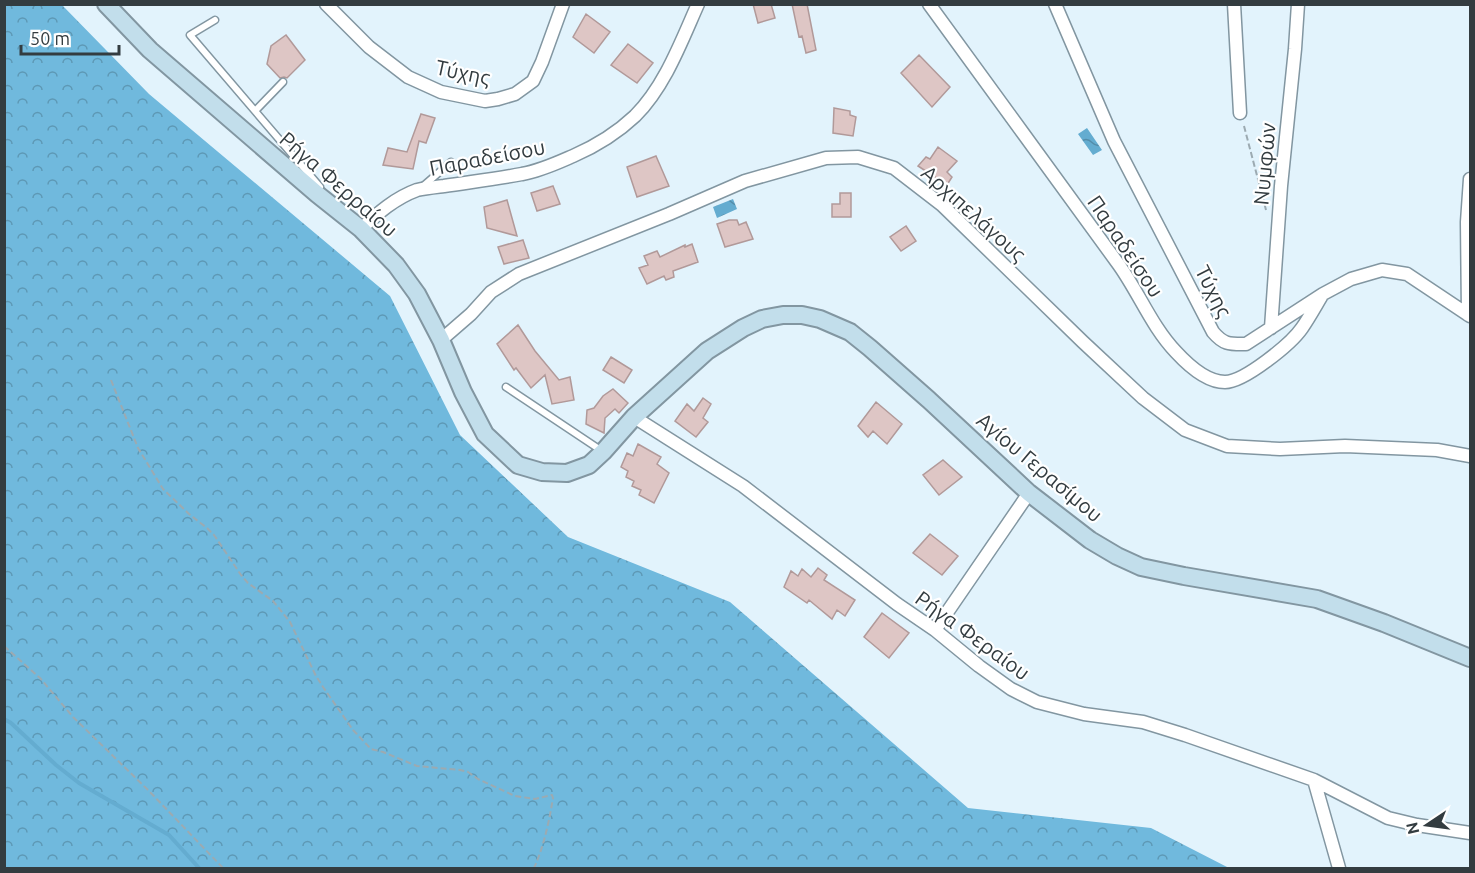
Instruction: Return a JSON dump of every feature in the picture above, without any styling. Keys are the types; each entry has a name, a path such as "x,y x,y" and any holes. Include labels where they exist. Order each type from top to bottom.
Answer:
{"street":[{"name":"Ρήγα Φερραίου","path":"106,4 150,50 354,224 396,265 417,294 485,434 518,465 542,472 567,473 588,465 603,452 634,417"},
{"name":"Τύχης","path":"326,4 369,47 408,77 441,92 485,100 515,94 533,81 563,4"},
{"name":"Παραδείσου","path":"354,224 418,190 544,169 608,137 635,115 650,97 668,67 698,4"},
{"name":"Παραδείσου","path":"929,4 1122,269 1175,351 1188,364 1208,378 1224,382 1234,381 1286,346 1302,329 1323,294"},
{"name":"Τύχης","path":"1055,4 1114,141 1213,332 1220,340 1231,344 1245,344 1323,294 1351,279 1382,270 1407,274 1469,315"},
{"path":"1234,4 1240,113"},
{"name":"Νυμφών","path":"1270,328 1298,4"},
{"name":"Αρχιπελάγους","path":"441,340 471,314 491,292 519,274 745,181 826,158 858,157 894,168 942,205 1143,398 1185,430 1227,446 1280,449 1345,446 1437,450 1470,456"},
{"path":"1469,315 1470,178"},
{"name":"Αγίου Γερασίμου","path":"634,417 707,351 743,328 762,319 783,315 802,315 850,332 929,400 1029,493 1090,540 1117,556 1141,567 1317,599 1470,658"},
{"name":"Ρήγα Φεραίου","path":"634,417 743,486 897,604 935,630 979,666 1011,689 1037,702 1084,714 1143,722 1314,780 1388,818 1470,833"},
{"path":"935,630 1029,493"},
{"path":"1314,780 1339,868"}],"lane":[{"path":"214,20 190,35 354,224"},
{"path":"255,111 283,82"},
{"path":"418,190 451,162"},
{"path":"506,387 603,452"}],"path":[{"path":"1240,113 1269,219"},
{"path":"111,380 138,448 163,489 207,528 248,583 273,601 290,622 323,687 352,730 371,749 417,765 468,772 514,796 535,799 552,795 550,820 542,851 534,868"},
{"path":"4,646 40,678 74,717 222,868"}],"green space":[{"path":"5,4 62,5 149,94 390,296 460,435 568,537 730,602 968,808 1151,828 1229,868 5,868"}],"water":[{"path":"1087,128 1102,150 1093,155 1078,134"},
{"path":"733,199 737,209 717,218 713,207"}],"building":[{"path":"753,4 771,4 775,18 758,23"},
{"path":"792,4 807,4 816,50 806,53 802,36 799,37"},
{"path":"586,14 610,32 594,53 573,37"},
{"path":"286,35 305,60 287,78 280,78 267,64 271,46"},
{"path":"628,44 653,63 637,83 611,65"},
{"path":"919,55 950,87 932,107 901,73"},
{"path":"834,108 850,111 850,115 856,117 853,136 833,133"},
{"path":"421,114 435,118 426,143 419,141 413,169 383,165 388,148 407,152"},
{"path":"938,147 957,161 947,172 952,177 947,185 918,166 926,157 930,159"},
{"path":"656,156 669,186 637,197 627,167"},
{"path":"553,186 560,204 537,211 531,193"},
{"path":"840,193 851,193 851,217 832,217 832,204 840,204"},
{"path":"507,200 517,236 487,228 484,207"},
{"path":"737,220 739,225 746,222 753,239 725,247 717,224"},
{"path":"906,226 916,241 901,251 890,237"},
{"path":"523,240 529,258 504,264 498,247"},
{"path":"692,244 698,262 673,271 674,277 666,280 664,276 647,284 639,268 648,265 644,256 657,251 660,257"},
{"path":"518,325 535,351 559,380 570,377 574,400 552,404 545,375 531,388 516,368 514,370 497,344"},
{"path":"611,357 632,370 624,383 603,370"},
{"path":"613,389 628,403 619,413 615,409 605,418 604,433 586,424 587,410 594,408 603,396"},
{"path":"703,398 711,404 703,418 708,422 696,437 675,421 687,404 694,411"},
{"path":"876,402 902,424 887,444 873,431 868,437 858,426"},
{"path":"638,444 661,457 657,464 669,473 654,503 639,495 641,490 632,486 634,481 626,477 628,471 621,467 627,453 633,456"},
{"path":"943,460 962,477 939,495 923,475"},
{"path":"930,534 958,556 942,575 913,553"},
{"path":"818,568 827,575 824,580 855,600 845,616 837,610 832,619 809,600 807,603 784,587 791,571 798,576 802,569 811,577"},
{"path":"882,613 909,633 889,658 864,637"}],"waterway":[{"path":"4,719 79,783 169,835 199,868"}]}
